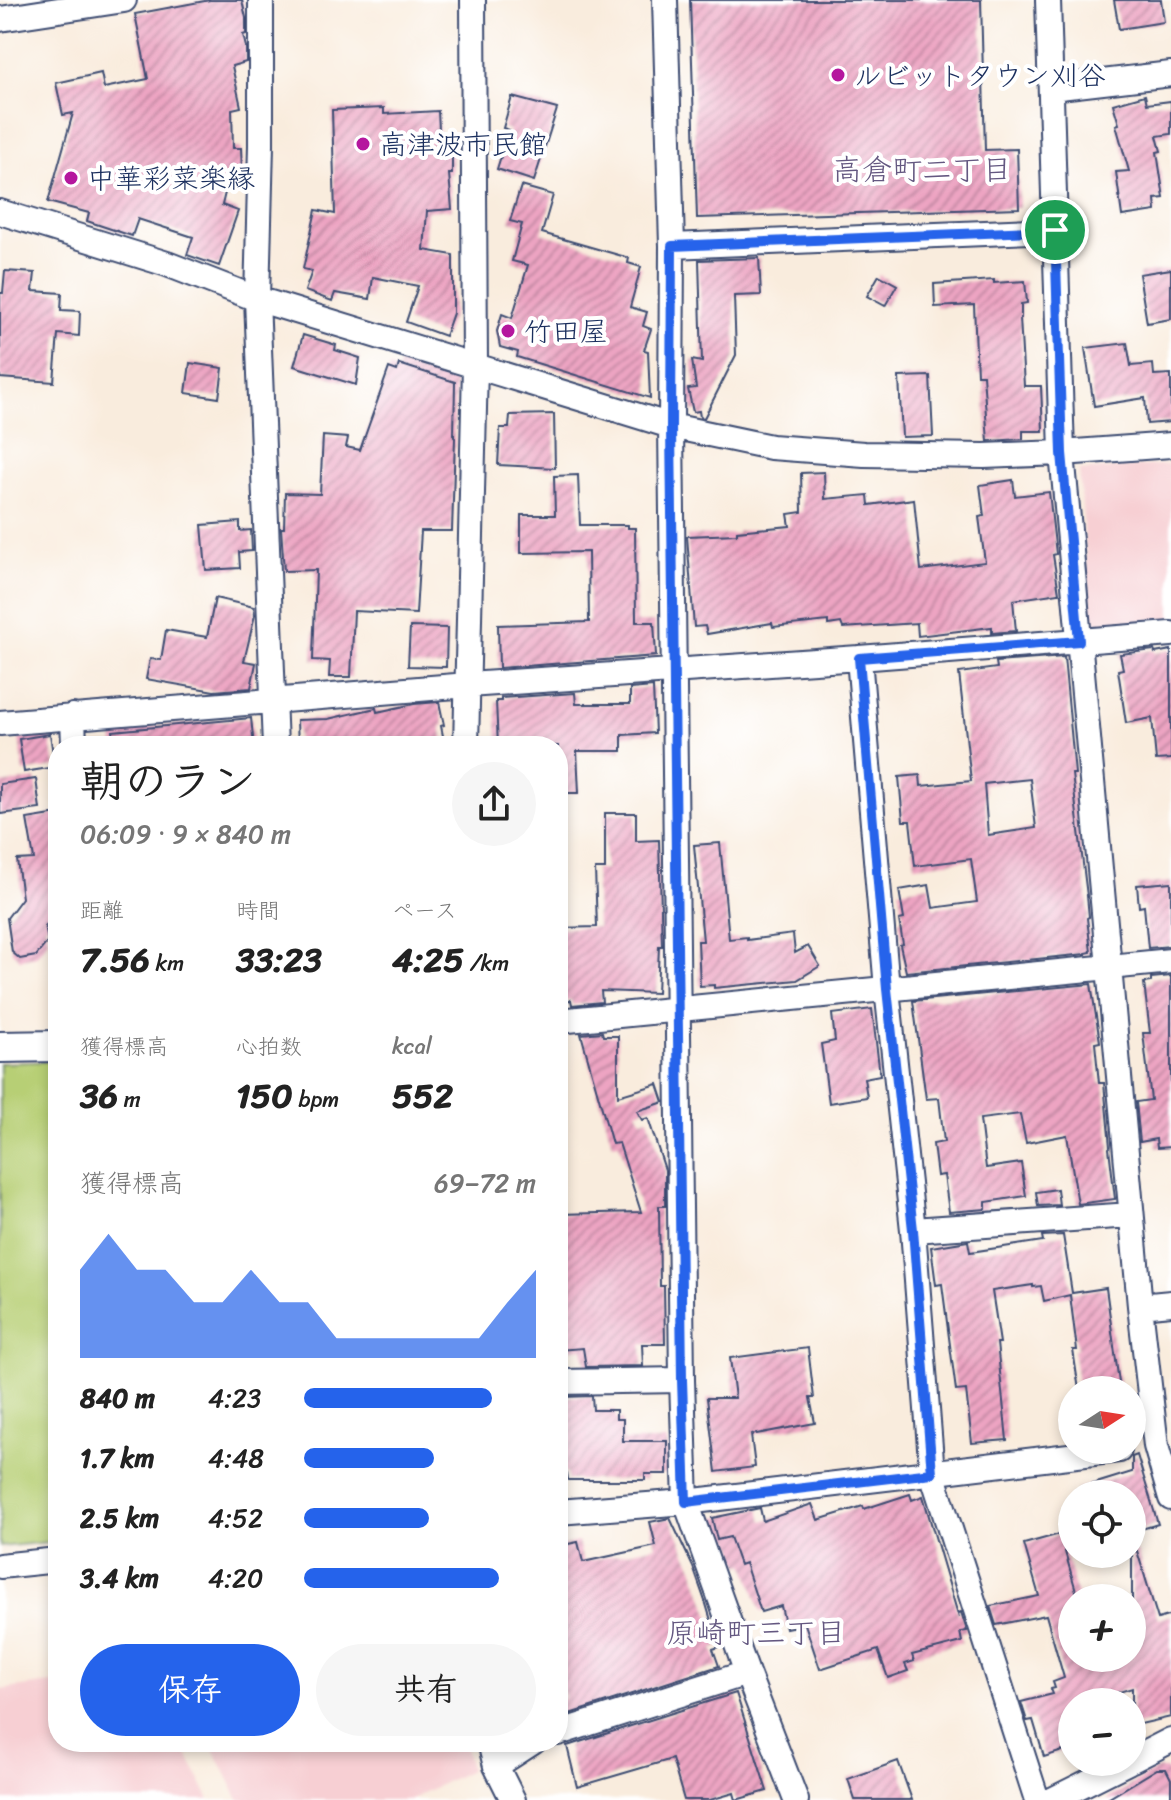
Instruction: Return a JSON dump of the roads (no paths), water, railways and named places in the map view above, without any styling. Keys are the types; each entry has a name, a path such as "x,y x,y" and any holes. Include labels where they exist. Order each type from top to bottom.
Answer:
{"street":[{"path":"0,19 124,0"},
{"path":"261,0 257,299 275,736"},
{"path":"466,736 475,366 473,0"},
{"path":"665,0 672,246 677,1008 686,1502 796,1800"},
{"path":"1048,0 1062,453 1153,1446 1171,1498"},
{"path":"1051,88 1171,74"},
{"path":"0,212 167,264 257,299 671,426 771,447 864,454 984,456 1171,445"},
{"path":"672,246 1055,230"},
{"path":"0,723 468,685 1171,634"},
{"path":"859,658 887,989 913,1230 932,1473 1037,1800"},
{"path":"73,716 74,736"},
{"path":"568,1020 1171,961"},
{"path":"0,1047 48,1046"},
{"path":"913,1230 1131,1215"},
{"path":"1140,1306 1171,1303"},
{"path":"568,1382 682,1380"},
{"path":"568,1511 686,1502 1058,1458"},
{"path":"0,1566 48,1561"},
{"path":"568,1730 747,1673"},
{"path":"1146,1753 1171,1740"},
{"path":"492,1752 513,1800"},
{"path":"496,1766 518,1752"},
{"path":"1052,1800 1100,1776"}],"place":[{"name":"ルビットタウン刈谷","path":"838,75"},
{"name":"高津波市民館","path":"363,144"},
{"name":"中華彩菜楽縁","path":"71,178"},
{"name":"竹田屋","path":"508,331"}],"district":[{"name":"高倉町二丁目","path":"922,170"},
{"name":"原崎町三丁目","path":"756,1633"}]}
